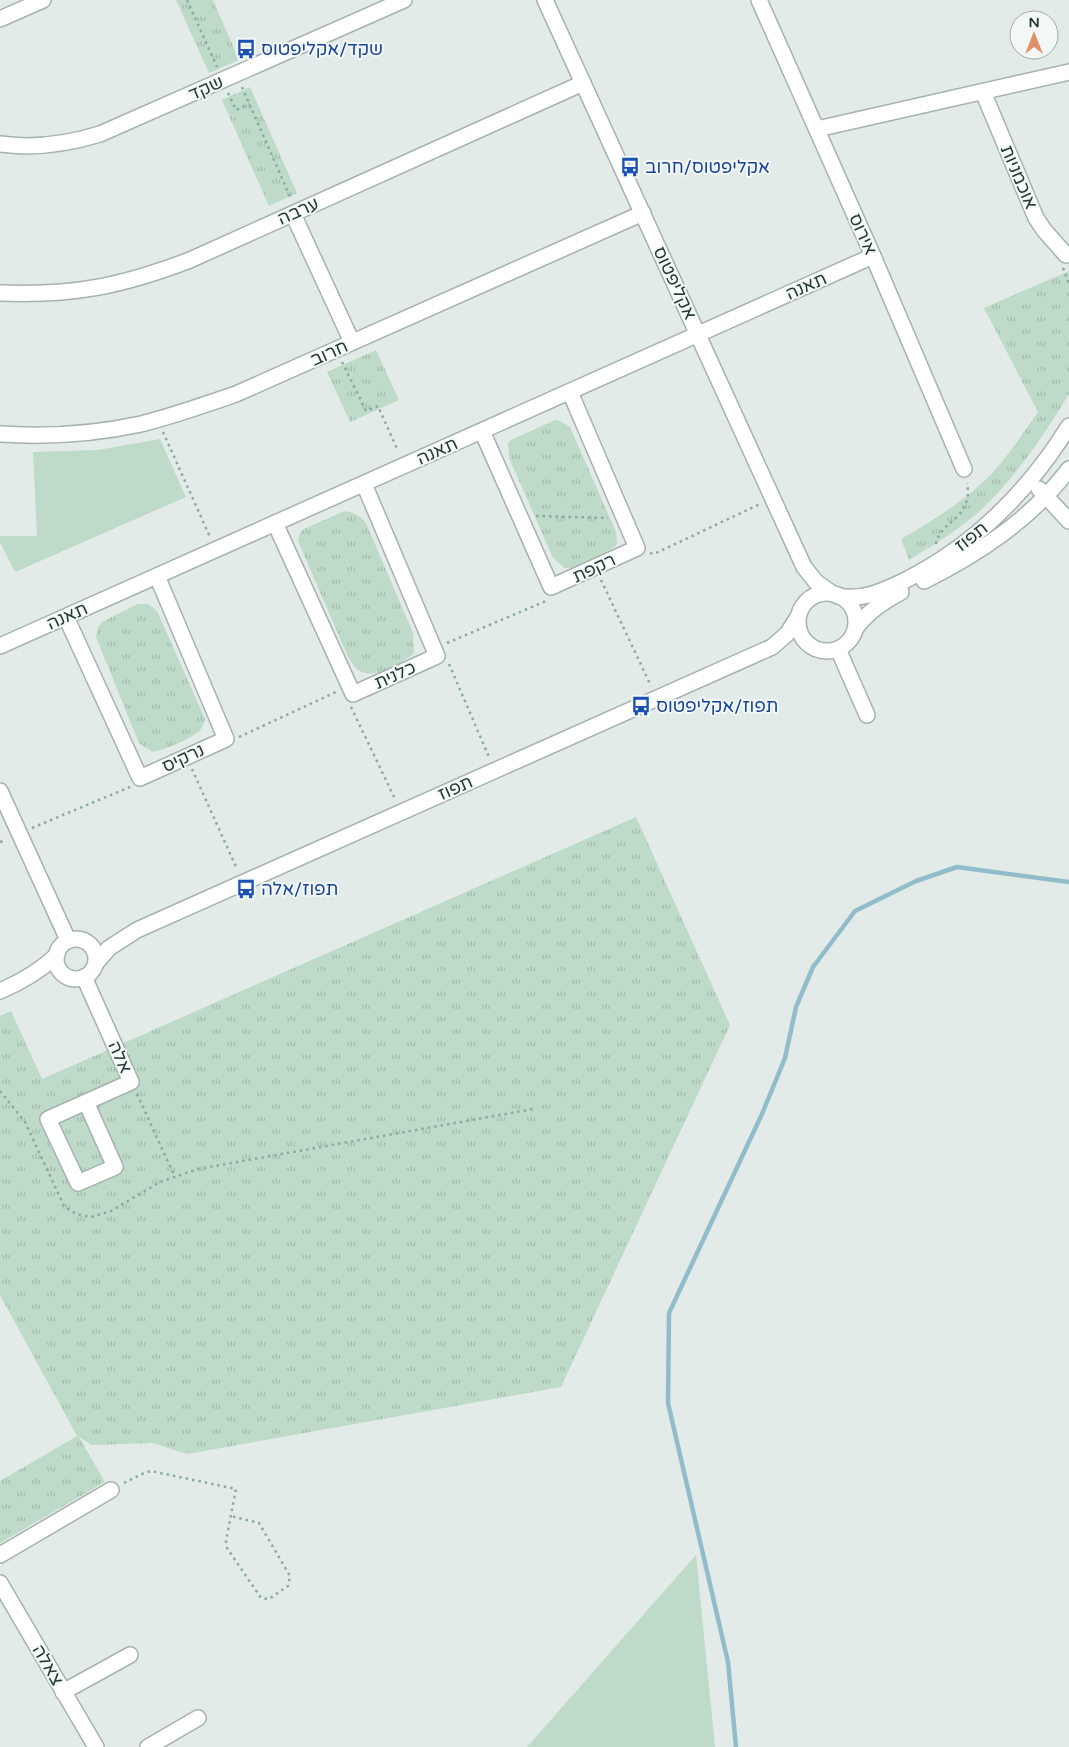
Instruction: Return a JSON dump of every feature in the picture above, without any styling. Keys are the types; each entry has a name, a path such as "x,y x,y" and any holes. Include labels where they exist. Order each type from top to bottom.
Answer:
{"street":[{"path":"0,19 43,0"},
{"name":"שקד","path":"0,144 34,146 57,145 79,141 121,126 404,0"},
{"name":"אקליפטוס","path":"545,0 804,567 816,582 836,595"},
{"name":"אירוס","path":"759,0 873,256 964,469"},
{"path":"817,129 1069,72"},
{"name":"ערבה","path":"0,293 27,294 80,291 133,280 190,260 583,83"},
{"name":"אוכמניות","path":"983,92 1036,218 1066,255"},
{"path":"295,213 352,342"},
{"name":"חרוב","path":"0,434 53,435 96,431 140,424 186,412 236,394 642,213"},
{"name":"תאנה","path":"0,646 873,256"},
{"name":"רקפת","path":"482,431 551,587 637,548 570,392"},
{"name":"תפוז","path":"836,595 856,597 878,593 938,562 984,528 1031,480 1069,426"},
{"name":"תפוז","path":"856,628 869,613 889,598 970,556 998,538 1023,519 1069,469"},
{"path":"1031,480 1069,520"},
{"name":"כלנית","path":"275,523 351,690 436,652 364,484"},
{"name":"אקליפטוס","path":"799,614 805,587 804,567"},
{"name":"נרקיס","path":"66,616 140,778 226,738 157,576"},
{"path":"821,594 836,595 844,598 851,606 856,616 856,628 851,639 838,649 827,652 806,643 800,634 799,614 811,598 821,594"},
{"name":"תפוז","path":"96,963 109,948 137,930 772,647 787,634 799,614"},
{"name":"תפוז","path":"772,647 796,645 812,647"},
{"path":"838,649 868,715"},
{"path":"0,791 20,834 76,940"},
{"name":"תפוז","path":"76,940 105,938 137,930"},
{"path":"0,991 46,976 76,977 90,973 96,963 94,951 90,945 76,940 62,945 57,955 17,984"},
{"path":"57,955 58,966 62,973 76,977"},
{"name":"אלה","path":"76,977 131,1082 86,1102 48,1119 78,1183 115,1167 86,1102"},
{"path":"0,1555 111,1490"},
{"name":"צאלה","path":"0,1583 96,1747"},
{"path":"63,1692 130,1655"},
{"path":"148,1747 198,1718"}],"path":[{"path":"187,0 230,78 250,104 295,213"},
{"path":"230,78 236,110 250,104"},
{"path":"336,349 366,411 378,406 404,466"},
{"path":"157,419 216,550"},
{"path":"938,562 936,544 938,535 956,520 964,506 968,487 964,469"},
{"path":"637,548 654,554 772,498"},
{"path":"520,515 602,519 622,512"},
{"path":"595,567 657,698"},
{"path":"494,771 449,664 436,652 546,601 551,587"},
{"path":"226,738 236,739 351,690 350,705 401,812"},
{"path":"186,756 243,883"},
{"path":"20,834 135,785 140,778"},
{"path":"131,1082 176,1177"},
{"path":"0,1091 25,1122 64,1206 76,1214 91,1216 111,1210 160,1182 198,1169 533,1109"},
{"path":"111,1490 151,1471 236,1489 226,1541 227,1548 261,1598 269,1599 288,1586 290,1576 259,1524 231,1516"}],"green space":[{"path":"176,0 213,0 239,60 209,73"},
{"path":"250,87 297,193 269,206 222,100"},
{"path":"1069,271 1069,394 1028,456 996,495 967,522 909,560 901,539 950,508 984,481 1006,457 1038,412 984,308"},
{"path":"376,350 399,400 350,422 327,372"},
{"path":"555,420 570,427 616,532 617,543 615,547 578,568 565,568 553,558 509,458 508,443 511,440"},
{"path":"160,439 186,497 15,572 0,542 0,536 37,536 33,452 98,450"},
{"path":"342,512 353,513 366,523 413,633 414,652 411,656 378,673 364,673 358,670 348,657 298,541 300,533 304,529"},
{"path":"138,604 148,604 157,611 205,719 201,729 190,737 170,747 152,752 139,743 96,637 98,627 102,622"},
{"path":"636,817 730,1025 561,1387 187,1454 153,1443 92,1445 79,1437 105,1482 0,1543 0,1481 77,1436 0,1295 0,1016 11,1011 42,1079"},
{"path":"696,1555 715,1747 527,1747"}],"waterway":[{"path":"736,1747 728,1662 668,1403 669,1313 762,1114 785,1058 796,1007 813,967 855,911 916,881 957,867 1069,882"}],"place":[{"name":"שקד/אקליפטוס","path":"246,49"},
{"name":"אקליפטוס/חרוב","path":"630,167"},
{"name":"תפוז/אקליפטוס","path":"641,706"},
{"name":"תפוז/אלה","path":"246,889"}]}
